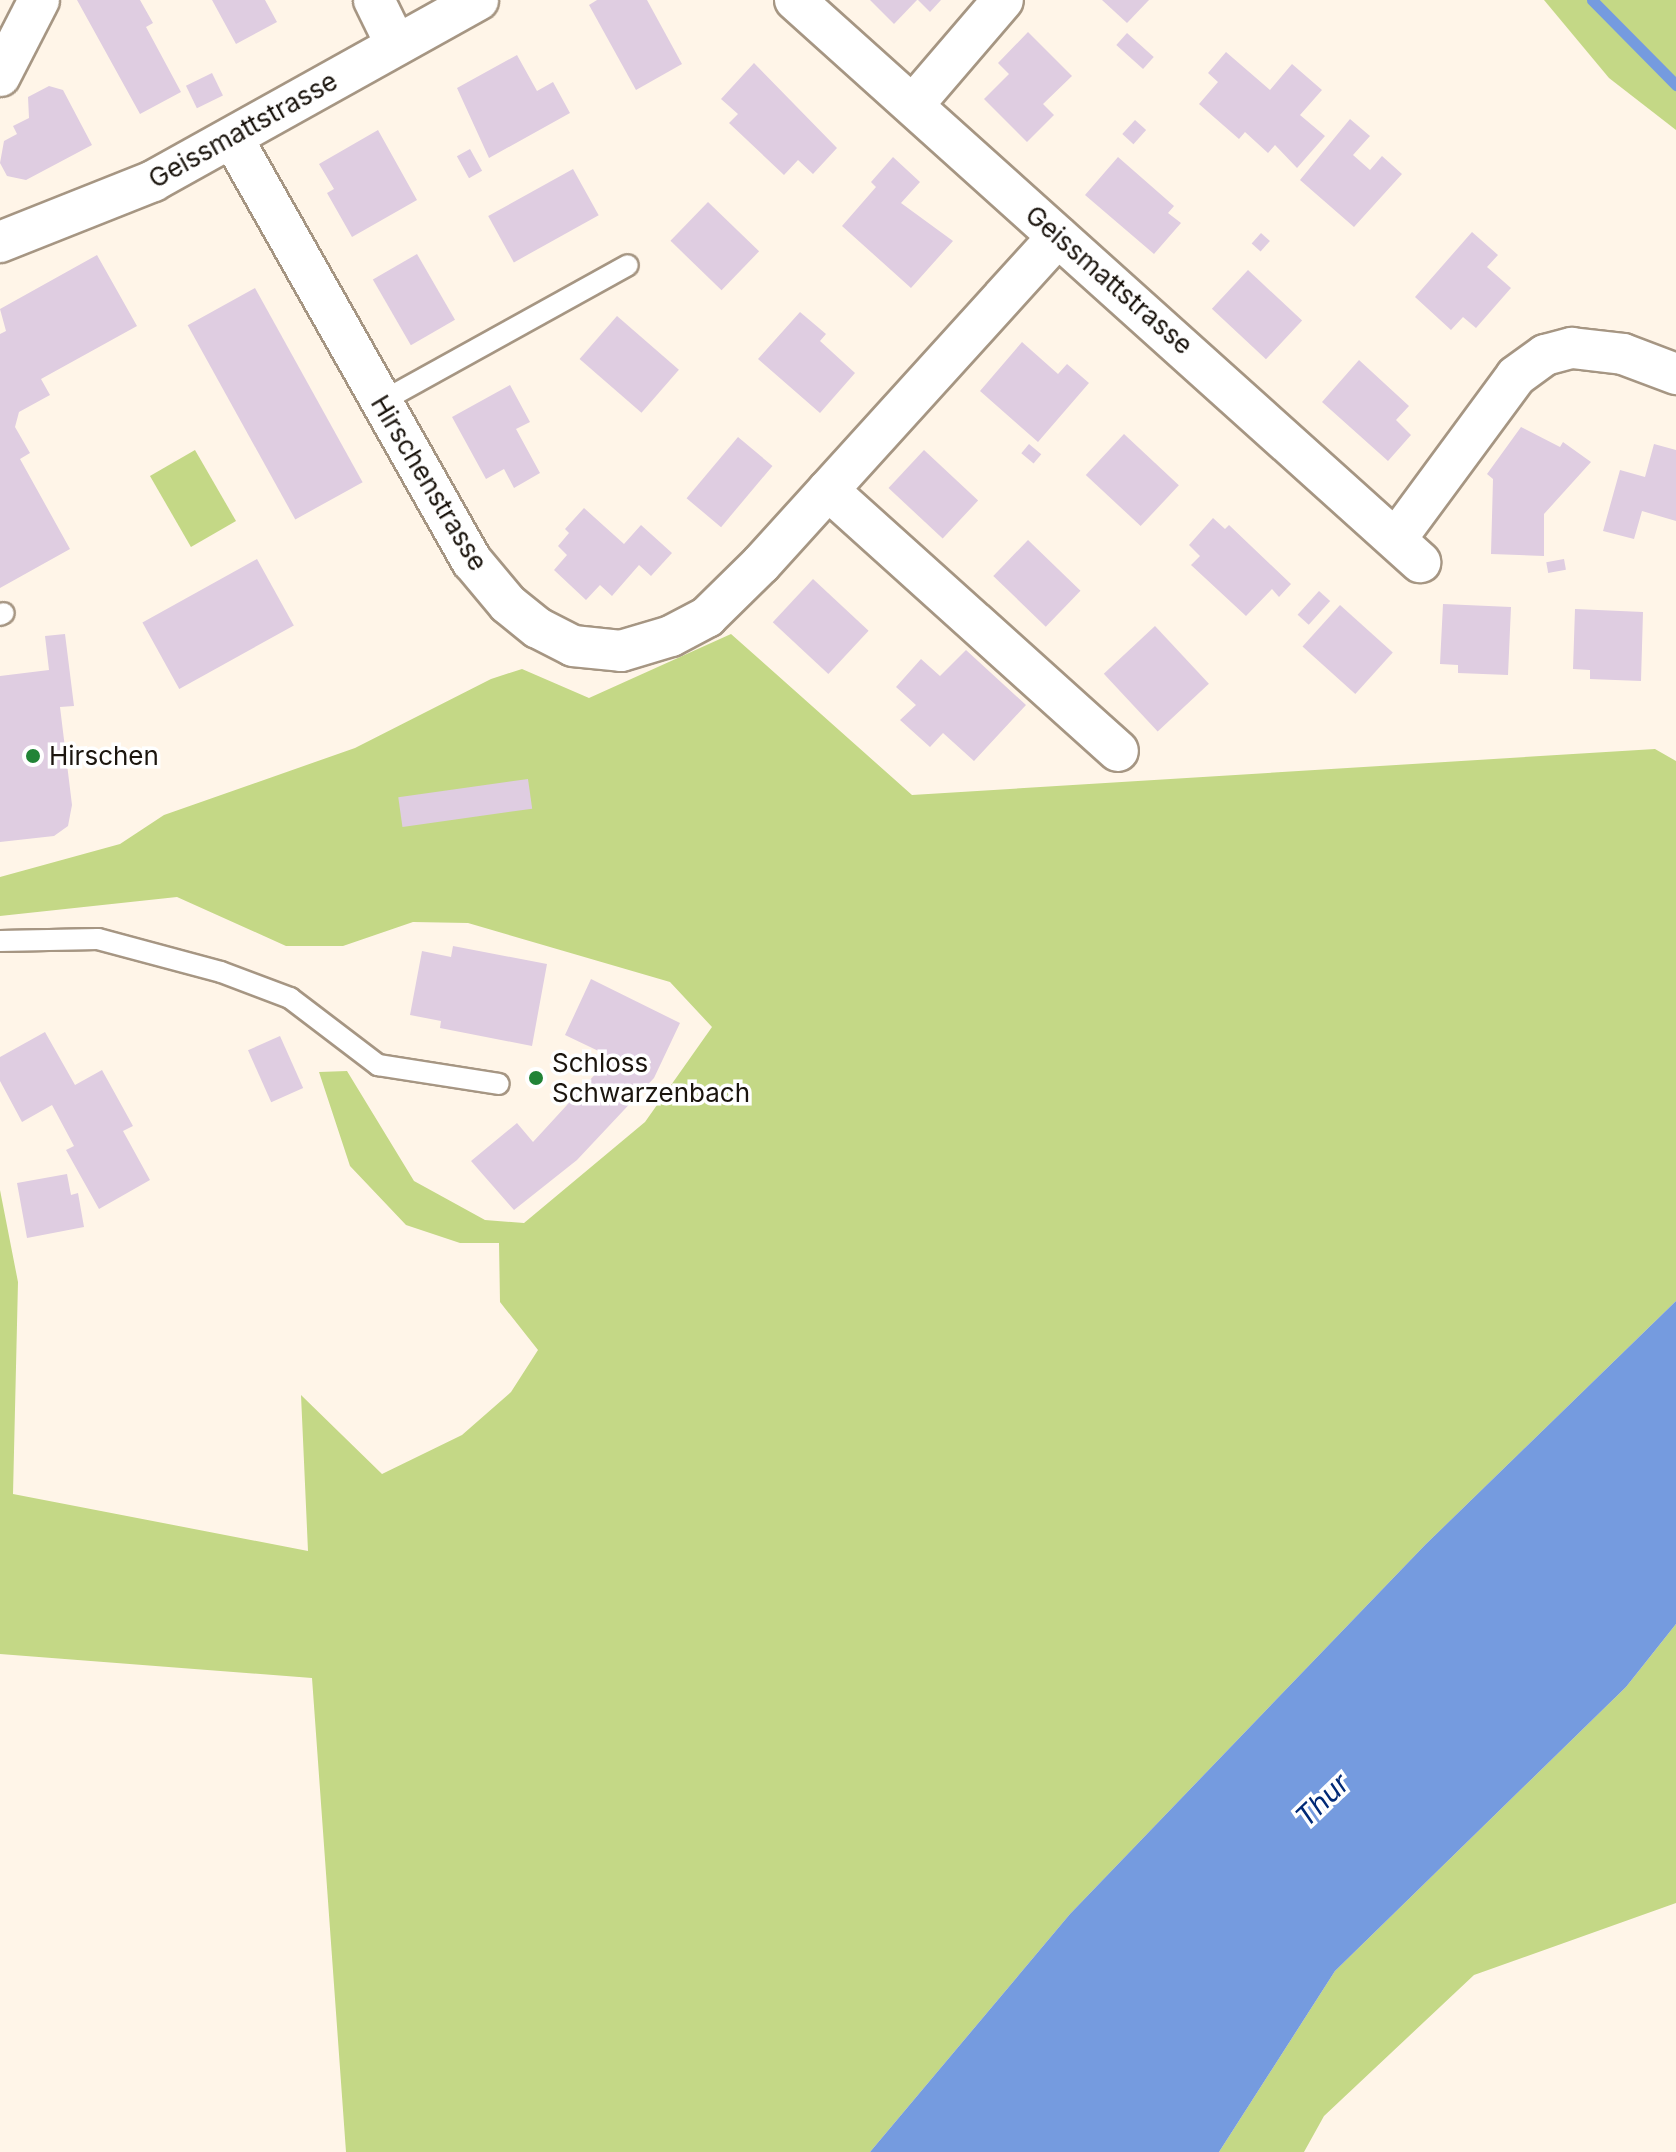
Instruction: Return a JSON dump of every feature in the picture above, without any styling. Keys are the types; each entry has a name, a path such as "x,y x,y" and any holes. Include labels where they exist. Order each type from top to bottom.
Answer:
{"street":[{"path":"0,76 39,0"},
{"path":"374,0 396,45"},
{"name":"Geissmattstrasse","path":"0,242 108,204 233,139 478,0"},
{"name":"Geissmattstrasse","path":"795,0 1408,550 1516,376 1545,355 1572,348 1623,354 1676,374"},
{"path":"913,105 1003,0"},
{"name":"Hirschenstrasse","path":"233,139 381,402 489,583 538,628 573,646 621,651 671,636 707,617 828,490 1058,236"},
{"path":"828,490 1118,751"}],"lane":[{"path":"381,402 628,265"},
{"path":"0,941 98,939 221,972 290,998 378,1065 499,1084"}],"green space":[{"path":"1544,0 1676,0 1676,130 1609,78"},
{"path":"195,450 236,521 191,547 150,476"},
{"path":"731,634 912,795 1655,749 1676,761 1676,1301 1425,1545 1070,1914 870,2152 346,2152 312,1678 0,1654 0,1190 18,1282 13,1494 308,1551 301,1395 382,1474 462,1435 511,1392 538,1350 500,1302 499,1243 460,1243 406,1225 350,1166 319,1072 347,1071 414,1181 485,1220 524,1223 645,1122 712,1027 670,982 468,923 413,922 343,946 286,946 177,897 0,916 0,877 120,844 164,815 355,748 491,679 522,669 589,698"},
{"path":"1676,1624 1676,1903 1474,1975 1324,2116 1304,2152 1219,2152 1335,1971 1626,1687"}],"water":[{"name":"Thur","path":"1676,1301 1676,1624 1626,1687 1335,1971 1219,2152 870,2152 1070,1914 1425,1545"}],"building":[{"path":"77,0 140,0 153,23 146,27 181,92 140,114"},
{"path":"212,0 265,0 277,22 236,44"},
{"path":"597,0 647,0 682,64 636,90 589,5"},
{"path":"870,0 917,0 894,24"},
{"path":"918,0 941,0 930,12"},
{"path":"1102,0 1149,0 1127,23"},
{"path":"1028,32 1072,76 1043,104 1054,115 1027,142 984,99 1009,74 998,63"},
{"path":"1127,33 1154,57 1143,69 1116,45"},
{"path":"1226,52 1270,90 1292,64 1322,90 1300,115 1325,136 1297,168 1275,145 1268,153 1245,132 1239,139 1199,104 1218,82 1208,73"},
{"path":"517,55 537,91 553,82 570,113 489,158 457,88"},
{"path":"754,63 837,148 813,174 798,160 784,175 729,123 738,114 721,99"},
{"path":"212,73 223,95 197,108 186,86"},
{"path":"49,86 63,90 92,145 26,180 7,176 0,163 4,141 17,134 13,126 29,118 28,97"},
{"path":"1350,119 1370,136 1353,155 1370,170 1382,156 1402,174 1354,227 1300,180"},
{"path":"1135,120 1146,130 1133,144 1122,134"},
{"path":"378,130 417,200 352,237 327,193 334,189 319,164"},
{"path":"470,149 482,171 469,178 457,156"},
{"path":"893,157 920,182 901,203 953,241 911,288 842,226 876,187 871,182"},
{"path":"1118,157 1174,206 1168,213 1181,223 1154,254 1085,195"},
{"path":"573,169 599,215 514,262 488,216"},
{"path":"708,202 759,251 722,290 670,241"},
{"path":"1472,232 1498,255 1487,267 1511,288 1476,328 1463,317 1451,330 1415,297"},
{"path":"1261,233 1270,241 1261,251 1252,243"},
{"path":"417,254 455,320 411,345 373,280"},
{"path":"97,255 137,326 41,379 50,395 19,412 15,427 30,453 20,459 70,549 0,588 0,334 6,331 0,309"},
{"path":"1248,270 1302,320 1266,359 1212,309"},
{"path":"255,288 363,482 295,519 188,325"},
{"path":"800,312 826,334 820,341 855,373 820,413 758,359"},
{"path":"617,316 679,370 641,413 580,359"},
{"path":"1022,342 1058,374 1067,364 1089,383 1038,442 980,391"},
{"path":"1359,360 1409,406 1396,420 1411,435 1388,461 1322,402"},
{"path":"510,385 530,422 516,429 540,473 514,488 504,469 486,479 452,417"},
{"path":"1521,427 1560,447 1563,442 1591,462 1544,514 1544,556 1491,554 1493,479 1487,474"},
{"path":"1124,434 1179,485 1141,526 1086,475"},
{"path":"738,437 772,466 721,527 687,498"},
{"path":"1029,444 1041,454 1034,463 1021,453"},
{"path":"1654,444 1676,450 1676,521 1642,511 1634,539 1603,531 1620,470 1645,477"},
{"path":"924,450 978,500 943,538 889,488"},
{"path":"584,508 624,544 641,525 672,553 651,576 639,565 612,596 600,585 586,600 554,570 567,555 558,546 569,533 565,529"},
{"path":"1213,518 1225,529 1229,525 1291,584 1279,597 1272,589 1246,616 1191,565 1200,556 1189,545"},
{"path":"1028,540 1081,591 1046,627 993,576"},
{"path":"257,559 294,625 179,689 142,623"},
{"path":"1564,559 1566,570 1548,573 1546,562"},
{"path":"813,579 869,631 828,674 773,622"},
{"path":"1319,591 1330,601 1309,625 1298,615"},
{"path":"1443,604 1511,607 1508,675 1458,673 1458,665 1440,664"},
{"path":"1340,605 1393,653 1355,694 1303,647"},
{"path":"1575,609 1643,612 1641,681 1590,679 1590,670 1573,669"},
{"path":"1155,626 1209,684 1158,732 1104,674"},
{"name":"Hirschen","path":"65,634 74,706 60,707 72,805 68,826 54,836 0,842 0,676 49,670 45,636"},
{"path":"966,650 1026,705 974,761 943,733 930,747 900,720 916,705 896,687 921,659 940,676"},
{"path":"528,779 532,809 402,827 398,797"},
{"path":"453,946 547,964 532,1046 440,1028 441,1021 410,1015 422,951 451,957"},
{"path":"591,979 680,1023 654,1078 577,1160 514,1210 471,1161 517,1123 533,1142 611,1057 565,1035"},
{"path":"45,1032 75,1085 102,1070 133,1126 123,1131 150,1180 99,1209 66,1150 74,1146 52,1105 22,1122 0,1081 0,1057"},
{"path":"280,1036 303,1088 271,1102 248,1050"},
{"path":"67,1174 71,1195 78,1193 84,1227 27,1238 17,1183"}],"waterway":[{"path":"1592,0 1676,85"}],"place":[{"name":"Hirschen","path":"33,756"},
{"name":"Schloss Schwarzenbach","path":"536,1078"}]}
